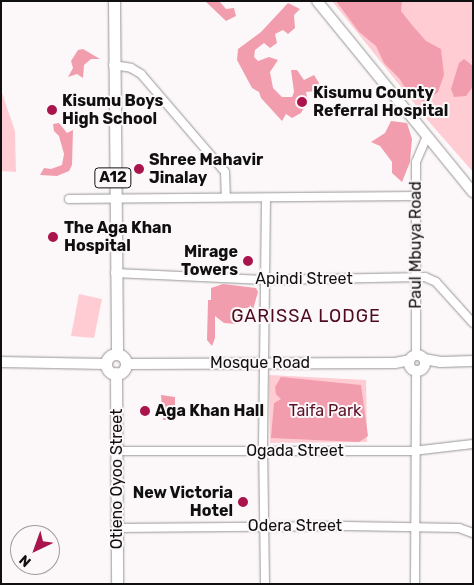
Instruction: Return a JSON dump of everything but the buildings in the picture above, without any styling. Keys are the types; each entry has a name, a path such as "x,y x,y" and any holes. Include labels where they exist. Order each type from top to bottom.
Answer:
{"highway":[{"name":"A12","path":"114,1 114,196 117,354"},
{"path":"117,354 123,357 126,364 123,370 116,373 109,371 106,364 110,356 117,354"},
{"name":"Otieno Oyoo Street","path":"116,373 117,584"}],"main road":[{"path":"317,1 426,138 473,192"},
{"path":"1,362 106,364"},
{"name":"Mosque Road","path":"126,364 263,362 417,363"},
{"path":"417,363 473,362"}],"street":[{"path":"113,65 141,74 225,172 226,197"},
{"name":"Paul Mbuya Road","path":"415,584 413,451 417,363 415,196 416,162 426,138"},
{"path":"69,199 114,196 266,198 415,196"},
{"path":"266,198 263,362 266,584"},
{"name":"Apindi Street","path":"115,273 265,280 431,278 473,322"},
{"name":"Ogada Street","path":"116,451 413,451 473,444"},
{"name":"Odera Street","path":"118,528 265,526 459,528 473,532"}],"green space":[{"path":"205,1 219,1 226,9 234,8 236,16 226,21"},
{"path":"332,1 473,1 473,172 430,123"},
{"path":"336,1 402,1 401,11 412,25 426,41 441,49 444,75 438,92 425,102 409,94 399,78 384,63 376,46 359,32"},
{"path":"288,3 300,9 294,15 295,28 288,34 283,30 275,34 277,43 270,48 264,43 255,50 254,57 258,61 269,57 278,60 270,72 273,88 282,97 292,97 294,92 291,70 297,70 304,80 314,75 319,83 315,91 306,92 308,101 301,113 292,118 286,114 282,121 261,98 259,92 252,88 237,60 238,49 261,32"},
{"path":"83,49 100,59 91,59 84,65 83,78 77,74 68,77 73,68 71,61 78,50"},
{"path":"464,59 473,66 472,88 466,96 454,97 451,89 459,63"},
{"path":"1,90 15,131 16,172 1,171"},
{"path":"391,121 407,123 412,139 410,162 402,182 392,173 392,162 380,146 371,142 385,133"},
{"path":"59,123 67,133 73,130 72,165 69,171 57,176 40,175 44,168 51,169 62,165 64,154 59,136 54,131 53,124"},
{"path":"223,284 256,288 258,292 252,313 248,308 239,308 237,324 224,323 215,316 215,338 212,346 207,340 208,300 211,300 211,288"},
{"path":"79,294 102,299 94,338 71,336"},
{"name":"Taifa Park","path":"269,375 366,380 367,442 270,443"},
{"name":"Taifa Park","path":"281,377 361,385 368,436 359,442 271,438 274,403 281,399 276,394 275,387"}],"shaded area":[{"path":"161,395 175,397 175,420 163,420"}],"place":[{"name":"Kisumu County Referral Hospital","path":"302,102"},
{"name":"Kisumu Boys High School","path":"52,110"},
{"name":"Shree Mahavir Jinalay","path":"139,169"},
{"name":"The Aga Khan Hospital","path":"53,237"},
{"name":"Mirage Towers","path":"248,261"},
{"name":"Aga Khan Hall","path":"145,411"},
{"name":"New Victoria Hotel","path":"243,502"}],"district":[{"name":"GARISSA LODGE","path":"306,316"}]}
